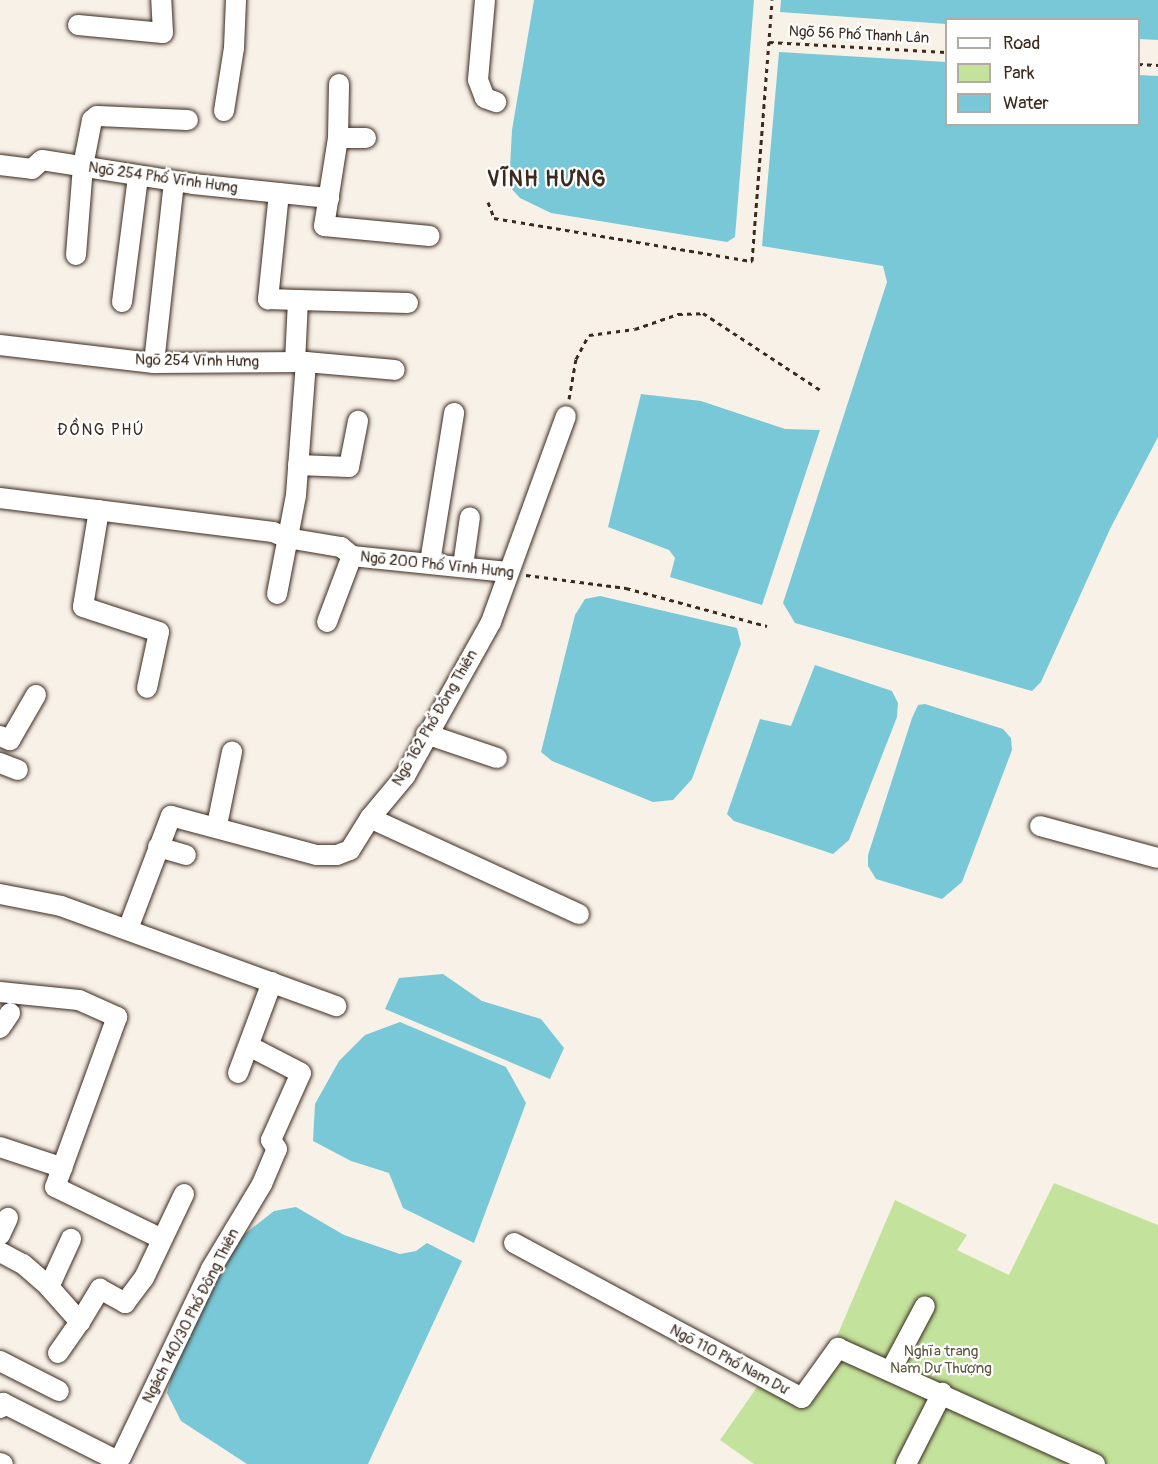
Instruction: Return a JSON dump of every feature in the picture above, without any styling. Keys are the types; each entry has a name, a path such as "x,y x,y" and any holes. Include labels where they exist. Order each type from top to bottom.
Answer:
{"street":[{"path":"78,25 163,33 161,0"},
{"path":"224,111 234,48 236,0"},
{"path":"485,0 478,80 485,98 495,102"},
{"path":"339,84 338,138 324,226 430,236"},
{"path":"76,255 82,166 88,133 98,116 188,120"},
{"path":"338,138 366,138"},
{"name":"Ngõ 254 Phố Vĩnh Hưng","path":"0,165 32,169 42,160 174,182 329,198"},
{"path":"122,302 138,177"},
{"path":"154,363 174,182"},
{"path":"279,193 268,299 408,303"},
{"path":"277,594 298,465 301,362 298,300"},
{"name":"Ngõ 254 Vĩnh Hưng","path":"0,345 154,363 301,362 395,370"},
{"path":"430,562 454,413"},
{"name":"Ngõ 162 Phố Đông Thiên","path":"128,928 171,816 217,825 286,848 326,856 350,850 370,818 405,776 426,734 491,622 507,572 566,416"},
{"path":"298,465 349,467 358,421"},
{"name":"Ngõ 200 Phố Vĩnh Hưng","path":"0,498 273,532 287,538 341,547 352,556 430,562 507,572"},
{"path":"99,510 83,607 159,632 147,688"},
{"path":"463,566 470,517"},
{"path":"327,622 352,556"},
{"path":"0,736 10,740 36,695"},
{"path":"426,734 497,758"},
{"path":"217,825 232,752"},
{"path":"370,818 579,914"},
{"path":"1040,826 1158,858"},
{"path":"158,847 186,855"},
{"path":"0,894 61,906 128,928 336,1006"},
{"path":"238,1073 272,982"},
{"path":"0,992 79,1000 117,1017 55,1187 162,1239"},
{"name":"Ngách 140/30 Phố Đông Thiên","path":"0,1408 3,1403 117,1462 211,1269 262,1184 277,1149 271,1140 301,1073 249,1046"},
{"path":"0,1147 63,1168"},
{"path":"58,1353 100,1289 125,1303 144,1278 184,1194"},
{"path":"50,1287 71,1239"},
{"name":"Ngõ 110 Phố Nam Dư","path":"514,1243 802,1398 838,1348 1095,1464"},
{"path":"0,1252 23,1264 50,1287 80,1322"},
{"path":"891,1370 924,1306"},
{"path":"0,1361 59,1391"},
{"path":"906,1464 942,1394"}],"path":[{"path":"488,202 494,218 752,261 772,0"},
{"name":"Ngõ 56 Phố Thanh Lân","path":"769,42 945,52"},
{"path":"1140,64 1158,65"},
{"path":"566,416 576,359 589,335 635,329 678,314 704,313 721,321 820,390"},
{"name":"Ngõ 200 Phố Vĩnh Hưng","path":"507,572 626,588 767,626"}],"green space":[{"name":"Nghĩa trang Nam Dư Thượng","path":"1054,1183 1158,1225 1158,1464 754,1464 720,1440 762,1380 803,1389 829,1355 895,1200 967,1235 957,1250 1009,1275"}],"water":[{"path":"534,0 754,0 735,237 727,242 551,213 520,198 509,186 512,130"},
{"path":"781,0 1158,0 1158,40 1140,39 1140,18 945,18 945,24 780,12"},
{"path":"779,52 945,62 945,126 1140,126 1140,75 1158,76 1158,437 1110,529 1041,682 1032,691 795,623 783,603 887,282 883,266 762,246"},
{"path":"641,394 701,401 785,429 820,430 762,605 670,577 675,558 669,550 608,527"},
{"path":"600,596 737,628 741,644 692,779 673,800 653,802 552,761 541,752 575,615 585,599"},
{"path":"815,665 892,691 898,703 897,717 849,840 833,854 734,821 727,814 760,719 791,726"},
{"path":"925,704 1003,729 1011,738 1012,750 962,882 942,899 876,879 868,866 868,855 912,718 918,705"},
{"path":"443,974 482,1001 541,1019 564,1048 550,1079 385,1009 399,978"},
{"path":"400,1022 506,1067 526,1103 474,1243 403,1208 389,1173 351,1161 313,1141 315,1104 339,1061 365,1035"},
{"path":"296,1207 344,1235 400,1254 416,1251 427,1243 462,1261 368,1464 247,1464 181,1421 167,1393 175,1362 237,1240 274,1211"}],"district":[{"name":"VĨNH HƯNG","path":"547,180"},
{"name":"ĐỒNG PHÚ","path":"101,430"}]}
